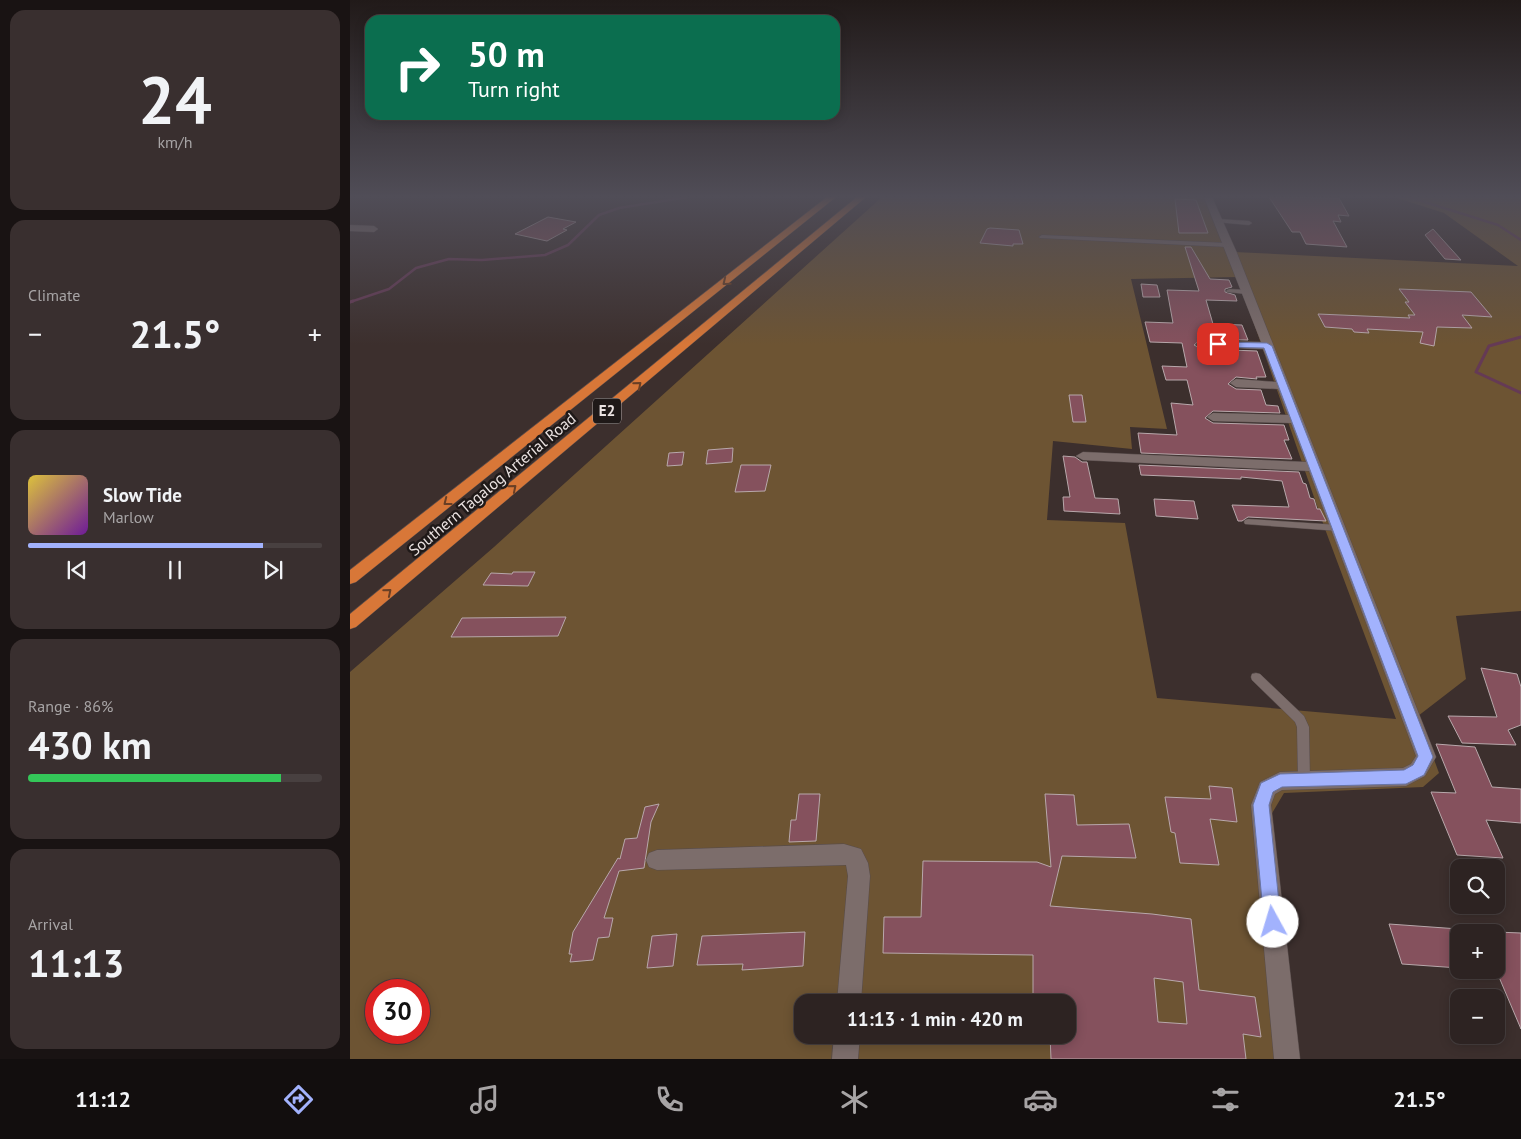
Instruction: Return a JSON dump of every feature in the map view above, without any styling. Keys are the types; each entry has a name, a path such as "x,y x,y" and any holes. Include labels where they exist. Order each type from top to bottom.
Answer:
{"highway":[{"name":"Southern Tagalog Arterial Road","path":"350,578 769,246"},
{"name":"Southern Tagalog Arterial Road","path":"350,623 803,246"}],"street":[{"path":"1228,246 1238,291 1267,346 1426,757 1418,770 1406,777 1280,780 1267,788 1261,805 1287,1059"},
{"path":"1202,344 1267,346"},
{"path":"1236,383 1282,386"},
{"path":"1213,417 1295,419"},
{"path":"1083,456 1314,468"},
{"path":"657,860 844,854 853,856 857,863 859,876 850,994"},
{"path":"845,1059 846,1044"}],"lane":[{"path":"1248,522 1338,528"},
{"path":"1256,677 1300,719 1303,727 1304,780"}],"shaded area":[{"path":"827,246 1232,246 1234,252 1518,266 1491,246 1521,246 1521,611 1456,616 1466,679 1418,716 1439,773 1423,787 1284,793 1271,815 1298,1059 350,1059 350,672 494,547","holes":["1238,277 1325,529 1396,719 1157,698 1125,523 1047,520 1053,441 1132,449 1130,427 1167,429 1131,279"]}],"building":[{"path":"1435,246 1449,246 1461,260 1445,259"},
{"path":"1185,247 1191,247 1210,279 1229,280 1232,287 1225,289 1225,292 1235,295 1237,301 1206,300 1213,324 1242,325 1248,340 1202,339 1194,345 1202,349 1257,351 1266,377 1256,377 1257,379 1236,377 1228,384 1236,389 1261,390 1266,405 1278,406 1280,413 1213,411 1205,418 1213,423 1284,425 1289,440 1284,440 1292,459 1141,453 1138,433 1177,435 1171,403 1193,405 1187,380 1166,380 1162,366 1187,367 1182,343 1150,342 1145,322 1173,323 1167,290 1199,291"},
{"path":"1141,284 1157,285 1160,297 1143,297"},
{"path":"1399,289 1471,292 1492,317 1462,315 1472,328 1437,327 1434,346 1420,343 1423,332 1367,329 1369,333 1354,332 1352,329 1325,327 1318,314 1410,318 1408,315 1415,315 1405,302 1409,302"},
{"path":"1069,395 1082,395 1086,422 1073,422"},
{"path":"733,448 732,462 706,464 708,450"},
{"path":"684,452 682,465 667,466 669,453"},
{"path":"1063,456 1075,457 1082,462 1087,462 1095,498 1118,499 1120,514 1064,511 1063,497 1070,497"},
{"path":"741,465 771,465 765,491 735,492"},
{"path":"1139,465 1299,472 1303,483 1306,484 1310,498 1314,499 1317,509 1320,509 1326,521 1248,517 1238,521 1232,505 1289,507 1282,481 1241,477 1241,479 1141,475"},
{"path":"1154,499 1194,501 1198,519 1156,516"},
{"path":"513,572 535,572 528,586 483,585 491,573 512,574"},
{"path":"566,617 558,636 451,637 462,618"},
{"path":"1481,668 1517,674 1521,687 1521,725 1508,730 1516,745 1462,743 1448,716 1497,717"},
{"path":"1436,744 1475,747 1492,787 1521,789 1521,823 1486,820 1503,858 1457,855 1431,792 1456,793"},
{"path":"1209,786 1232,788 1237,822 1210,819 1219,865 1180,863 1175,833 1171,832 1165,797 1211,799"},
{"path":"799,794 820,794 816,841 789,842 791,820 796,820"},
{"path":"1045,794 1074,795 1077,825 1129,824 1136,858 1062,856 1050,906 1191,919 1199,990 1255,997 1261,1037 1243,1034 1246,1059 1051,1059 1050,1044 1076,1044 1076,994 1033,994 1033,955 883,953 884,917 921,917 923,861 1037,862 1051,867","holes":["1154,978 1183,982 1187,1024 1158,1022"]},
{"path":"659,804 651,822 644,868 619,871 604,918 613,918 609,937 598,938 593,960 570,962 572,954 569,954 573,932 618,858 620,859 625,839 637,838 645,807"},
{"path":"1389,924 1450,928 1450,967 1402,964"},
{"path":"805,932 803,966 742,970 743,964 697,965 702,936"},
{"path":"1505,932 1521,933 1521,1029 1500,979 1505,979"},
{"path":"677,934 673,966 647,968 652,936"}],"waterway":[{"path":"350,302 389,289 416,268 449,259 482,260 545,255 565,246"},
{"path":"1521,337 1489,346 1476,372 1521,393"}],"route":[{"path":"1218,344 1267,346 1426,757 1418,770 1406,777 1280,780 1267,788 1261,805 1273,922"}]}
